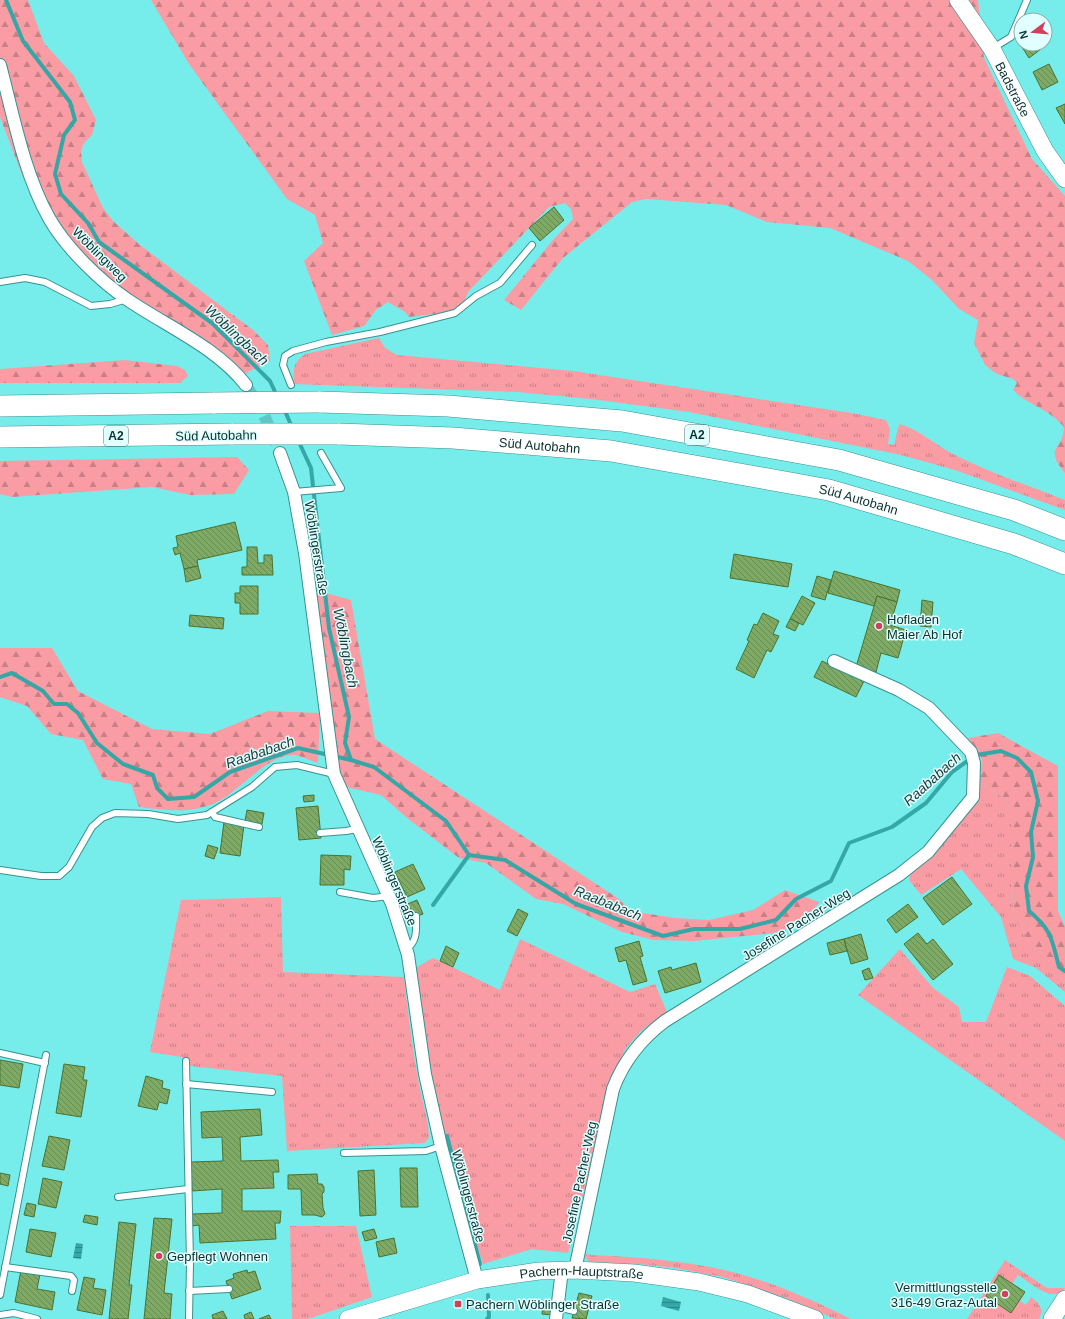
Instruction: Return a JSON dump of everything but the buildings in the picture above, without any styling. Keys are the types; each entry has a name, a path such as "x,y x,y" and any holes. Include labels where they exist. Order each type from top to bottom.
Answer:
{"highway":[{"name":"A2","path":"0,406 319,402 448,406 622,421 839,460 1014,510 1065,530"},
{"name":"Süd Autobahn","path":"0,437 338,434 452,438 611,451 829,490 1014,544 1065,564"}],"main road":[{"name":"Badstraße","path":"958,0 992,48 1045,151 1065,179"},
{"name":"Pachern-Hauptstraße","path":"348,1319 375,1315 477,1280 568,1270 634,1273 699,1282 748,1294 815,1319"},
{"path":"1052,1319 1065,1300"}],"street":[{"name":"Wöblingweg","path":"0,65 20,142 37,191 49,217 61,237 77,254 127,299 206,350 227,366 246,385"},
{"path":"280,453 296,492"},
{"name":"Wöblingerstraße","path":"296,492 333,769 357,828 388,896 406,949 425,1074 441,1146 477,1280"},
{"name":"Josefine Pacher-Weg","path":"557,1313 613,1088 624,1065 639,1043 665,1020 899,875 928,852 973,797 972,758 929,708 899,690 834,661"}],"lane":[{"path":"992,48 1011,37 1027,0"},
{"path":"291,385 283,365 285,356 293,351 326,342 380,332 455,313 476,296 500,283 532,245"},
{"path":"0,282 25,278 45,282 91,306 110,304 127,299"},
{"path":"296,492 341,488 321,453"},
{"path":"0,870 41,876 59,876 69,867 92,828 102,818 115,813 148,814 178,819 206,815 252,787 275,768 297,765 333,769"},
{"path":"212,812 215,817 259,827"},
{"path":"320,832 346,831 357,828"},
{"path":"340,892 372,898 388,896"},
{"path":"406,949 412,946 416,935 416,916"},
{"path":"0,1053 45,1063"},
{"path":"0,1295 46,1055"},
{"path":"186,1061 189,1319"},
{"path":"186,1084 272,1092"},
{"path":"344,1153 426,1151 441,1146"},
{"path":"118,1197 188,1189"},
{"path":"5,1267 71,1276 74,1280 72,1291"},
{"path":"189,1290 229,1289"},
{"path":"557,1313 574,1311"},
{"path":"0,1315 14,1313 37,1319"}],"green space":[{"path":"0,0 28,0 44,43 74,76 96,120 92,135 84,143 81,151 82,162 103,208 113,221 140,245 253,330 268,345 270,361 244,374 149,310 103,273 83,254 66,234 49,207 38,177 24,180 0,117"},
{"path":"151,0 978,0 984,58 1032,159 1065,196 1065,473 1055,458 1056,449 1061,441 1064,427 1052,415 1025,400 1013,390 1017,383 1013,379 997,374 985,365 974,343 978,320 959,309 932,280 908,261 830,228 767,222 726,205 646,199 632,202 563,258 521,310 504,300 553,240 573,219 571,209 565,203 549,207 468,292 463,305 450,312 409,317 405,312 388,302 376,310 364,326 332,335 304,261 323,243 315,215 287,199 189,64"},
{"path":"379,338 385,348 397,355 573,371 852,413 886,420 890,429 888,444 894,445 900,424 927,437 951,453 965,460 1065,500 1065,510 955,470 901,455 689,412 591,399 518,392 294,384 296,363 305,354"},
{"path":"125,360 177,366 185,370 188,376 180,383 0,383 0,369"},
{"path":"237,457 249,470 234,494 190,495 152,487 12,497 0,494 0,461"},
{"path":"315,590 351,600 375,739 619,899 631,911 675,918 709,920 753,910 785,890 819,902 803,923 773,933 694,941 654,940 622,932 563,904 536,899 486,863 459,858 407,818 381,795 346,787 338,770"},
{"path":"0,648 52,648 78,691 152,729 210,734 268,711 320,713 318,763 295,755 285,756 274,760 264,766 224,798 215,803 196,809 177,810 139,807 131,784 103,779 83,740 51,734 27,706 0,697"},
{"path":"998,733 1058,766 1058,911 1065,926 1065,982 1046,968 1014,917 1011,877 1011,810 1004,798 980,784 982,759 968,738"},
{"path":"980,784 1004,798 1011,810 1011,877 1014,917 1046,967 1065,982 1065,992 1036,968 1013,959 1001,917 961,869 921,895 909,880 910,873 943,843 971,809"},
{"path":"281,897 283,972 404,977 414,1057 429,1131 429,1138 424,1143 287,1151 282,1076 190,1066 188,1058 150,1052 181,900"},
{"path":"520,939 630,992 655,984 667,1012 641,1031 626,1048 609,1083 568,1253 532,1249 483,1264 446,1144 426,1056 415,968 433,958 500,990"},
{"path":"900,949 933,988 959,1007 962,1022 986,1022 1007,967 1030,976 1065,1006 1065,1141 858,995"},
{"path":"290,1226 356,1226 372,1297 308,1319 292,1319"},
{"path":"583,1253 591,1255 674,1261 724,1270 757,1279 789,1291 851,1319 835,1319 786,1298 723,1277 675,1268 639,1264 589,1262"},
{"path":"1005,1260 1047,1288 1065,1288 1060,1293 1048,1293 1035,1287 1018,1275 1012,1284 1025,1292 1020,1301 1026,1305 1031,1297 1038,1303 1042,1311 1039,1319 967,1319"}],"water":[{"path":"76,1243 83,1244 81,1259 73,1258"},
{"path":"663,1297 681,1302 679,1311 661,1306"}],"waterway":[{"name":"Wöblingbach","path":"6,0 23,41 70,102 75,120 64,135 55,174 61,194 88,223 99,242 212,323 270,381 277,396"},
{"name":"Wöblingbach","path":"284,409 292,427"},
{"name":"Wöblingbach","path":"298,440 311,468 329,628 349,717 345,743 351,760"},
{"name":"Raababach","path":"0,677 12,673 43,691 54,704 67,704 78,713 97,743 123,764 153,775 157,788 168,799 194,797 230,772 298,748 351,760 374,767 446,821 469,855 505,860 576,904 663,936 694,929 740,929 776,920 796,899 831,881 849,843 892,827 926,803 952,772 976,755 1001,751 1017,758 1031,772 1038,801 1031,832 1033,857 1026,886 1029,911 1047,930 1059,967 1065,971"},
{"path":"433,905 469,855"},
{"path":"447,1136 480,1264"},
{"path":"487,1319 489,1317 488,1295"}],"tunnel":[{"path":"246,385 264,415 280,453"}],"place":[{"name":"Hofladen Maier Ab Hof","path":"879,626"},
{"name":"Gepflegt Wohnen","path":"159,1256"},
{"name":"Vermittlungsstelle 316-49 Graz-Autal","path":"1005,1294"},
{"name":"Pachern Wöblinger Straße","path":"458,1304"}]}
